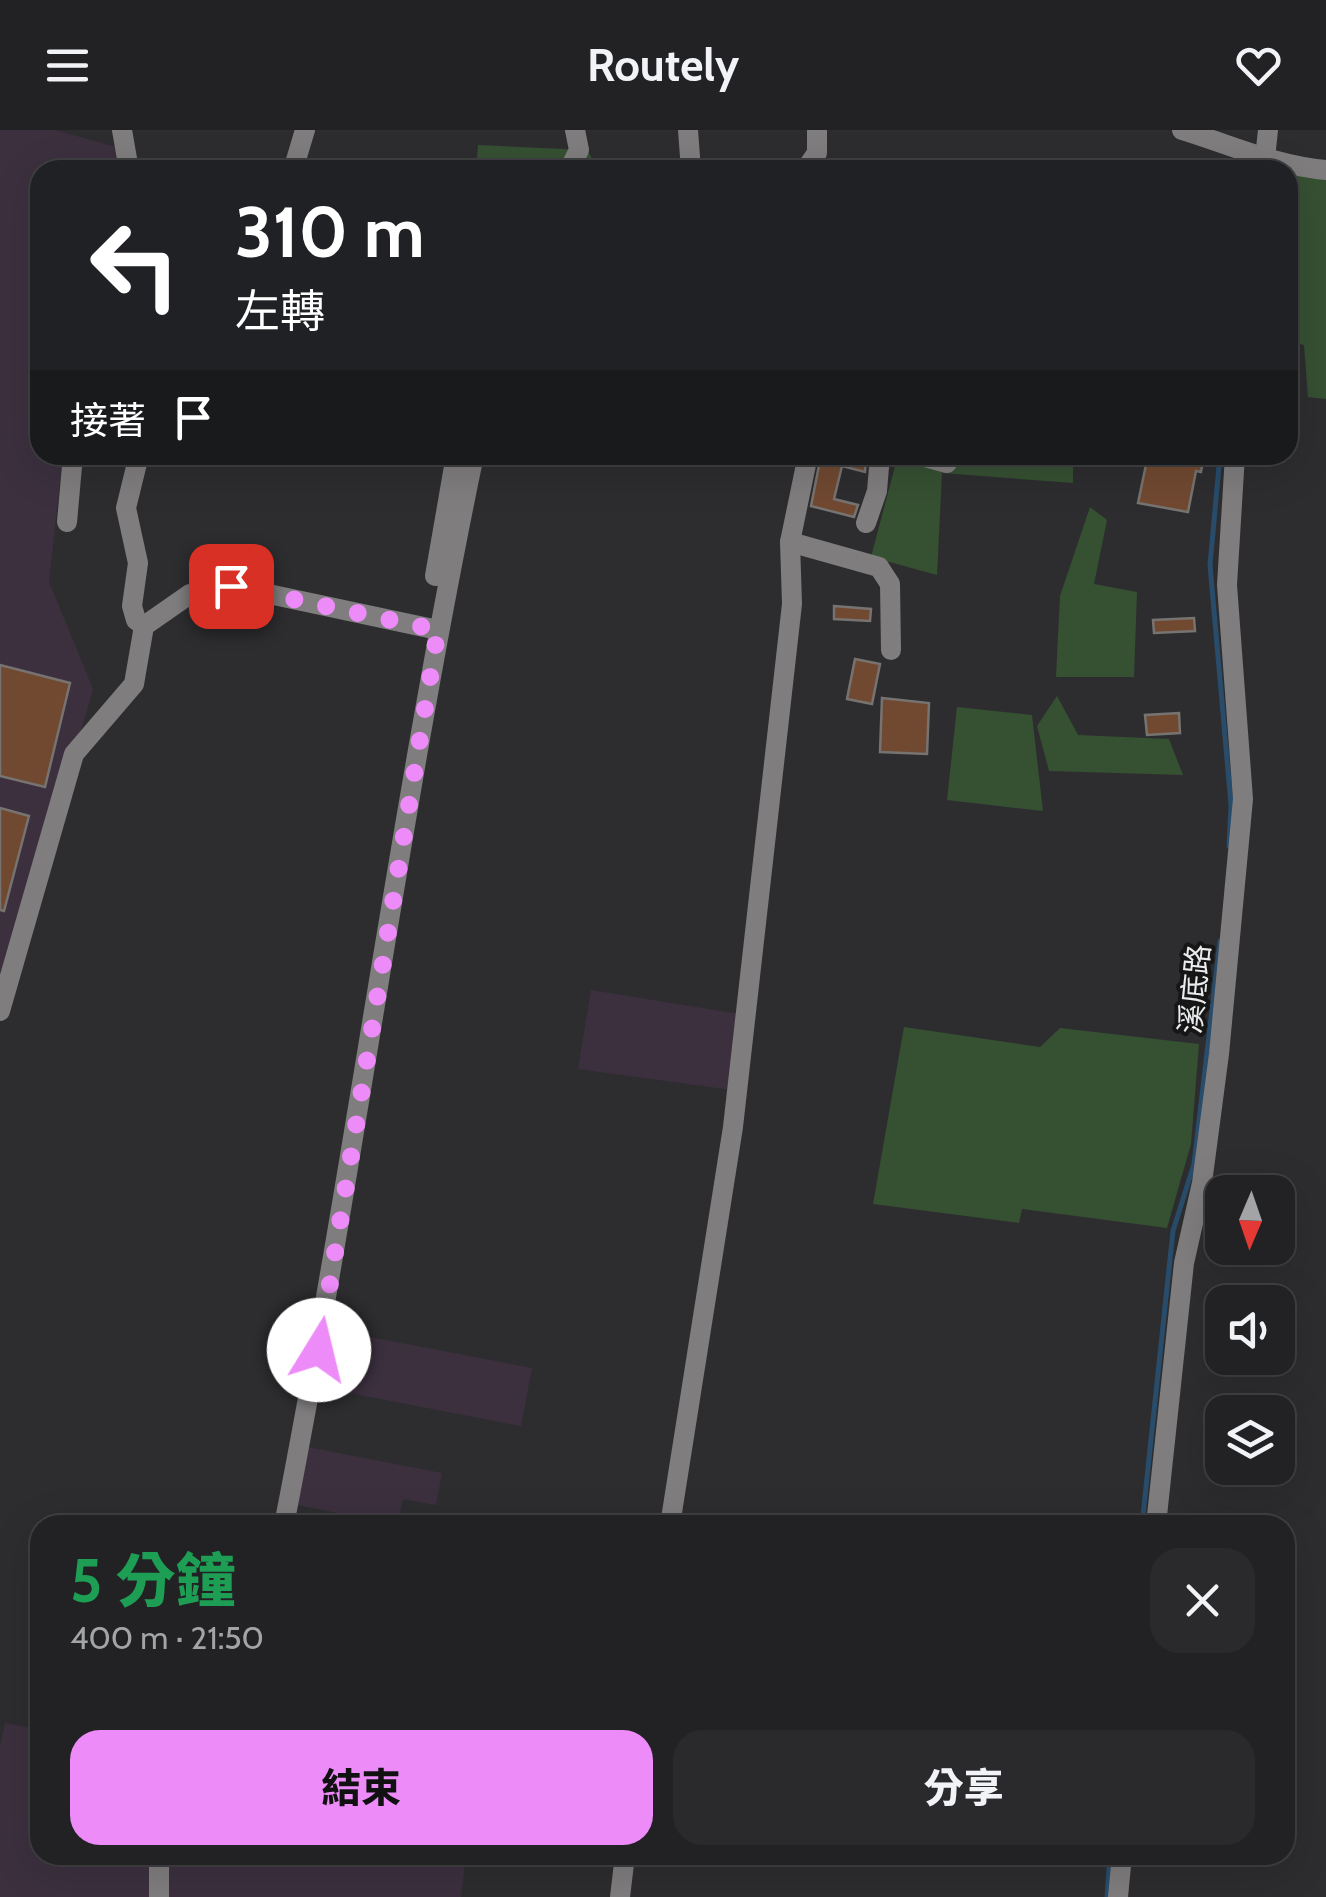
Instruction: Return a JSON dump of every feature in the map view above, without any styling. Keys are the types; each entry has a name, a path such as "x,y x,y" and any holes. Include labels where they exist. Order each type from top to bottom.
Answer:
{"street":[{"path":"122,130 127,160"},
{"path":"296,160 305,130"},
{"path":"574,160 579,150 575,130"},
{"path":"688,130 691,160"},
{"path":"812,160 817,152 817,130"},
{"path":"1182,130 1261,158 1268,130"},
{"path":"1298,168 1326,170"},
{"path":"68,522 73,465"},
{"path":"136,465 126,508 138,563 132,606 136,620 144,626"},
{"path":"286,1515 319,1350 455,465"},
{"path":"432,628 472,465"},
{"path":"672,1515 733,1127 792,604 790,542 806,465"},
{"path":"866,523 877,491 879,465"},
{"name":"溪底路","path":"1157,1515 1184,1263 1202,1183 1219,1054 1242,799 1227,584 1233,465"},
{"path":"790,542 879,567 890,584 892,650"},
{"path":"0,1011 74,754 134,684 144,626 190,594 231,586 432,628"},
{"path":"159,1865 159,1897"},
{"path":"620,1897 623,1865"},
{"path":"1118,1897 1121,1865"}],"shaded area":[{"path":"0,130 55,130 116,147 118,160 30,160 30,465 62,465 49,582 93,689 0,1011"},
{"path":"591,990 739,1014 732,1090 578,1069"},
{"path":"318,1327 532,1368 521,1426 303,1384"},
{"path":"297,1445 442,1473 436,1505 403,1499 399,1515 349,1515 291,1504"},
{"path":"5,1723 30,1728 30,1865 465,1865 461,1897 0,1897 0,1746"}],"green space":[{"path":"478,145 587,150 593,160 477,160"},
{"path":"1298,172 1326,174 1326,399 1308,397 1304,345 1298,344"},
{"path":"895,465 1073,465 1073,483 942,473 937,575 871,557"},
{"path":"1090,507 1107,520 1094,584 1137,592 1134,677 1056,677 1060,596"},
{"path":"1057,696 1078,735 1169,739 1183,775 1049,771 1037,726"},
{"path":"957,707 1032,715 1043,811 947,800"},
{"path":"904,1027 1040,1047 1060,1028 1199,1044 1191,1144 1167,1228 1022,1209 1019,1223 873,1204"}],"building":[{"path":"819,465 866,465 865,472 842,466 834,499 858,505 854,517 811,506"},
{"path":"1146,465 1202,465 1201,472 1196,471 1188,512 1138,503"},
{"path":"834,606 871,609 870,621 834,619"},
{"path":"1194,618 1195,631 1154,633 1153,620"},
{"path":"855,659 880,664 872,704 847,699"},
{"path":"0,665 70,683 45,787 0,776"},
{"path":"882,698 929,703 927,754 880,752"},
{"path":"1179,713 1180,733 1147,735 1145,715"},
{"path":"0,808 29,816 4,911 0,910"}],"waterway":[{"path":"1219,465 1210,565 1231,805 1229,846"},
{"path":"1143,1515 1173,1231 1194,1164 1220,941"},
{"path":"1107,1897 1109,1865"}],"route":[{"path":"231,586 438,630 319,1350"}]}
